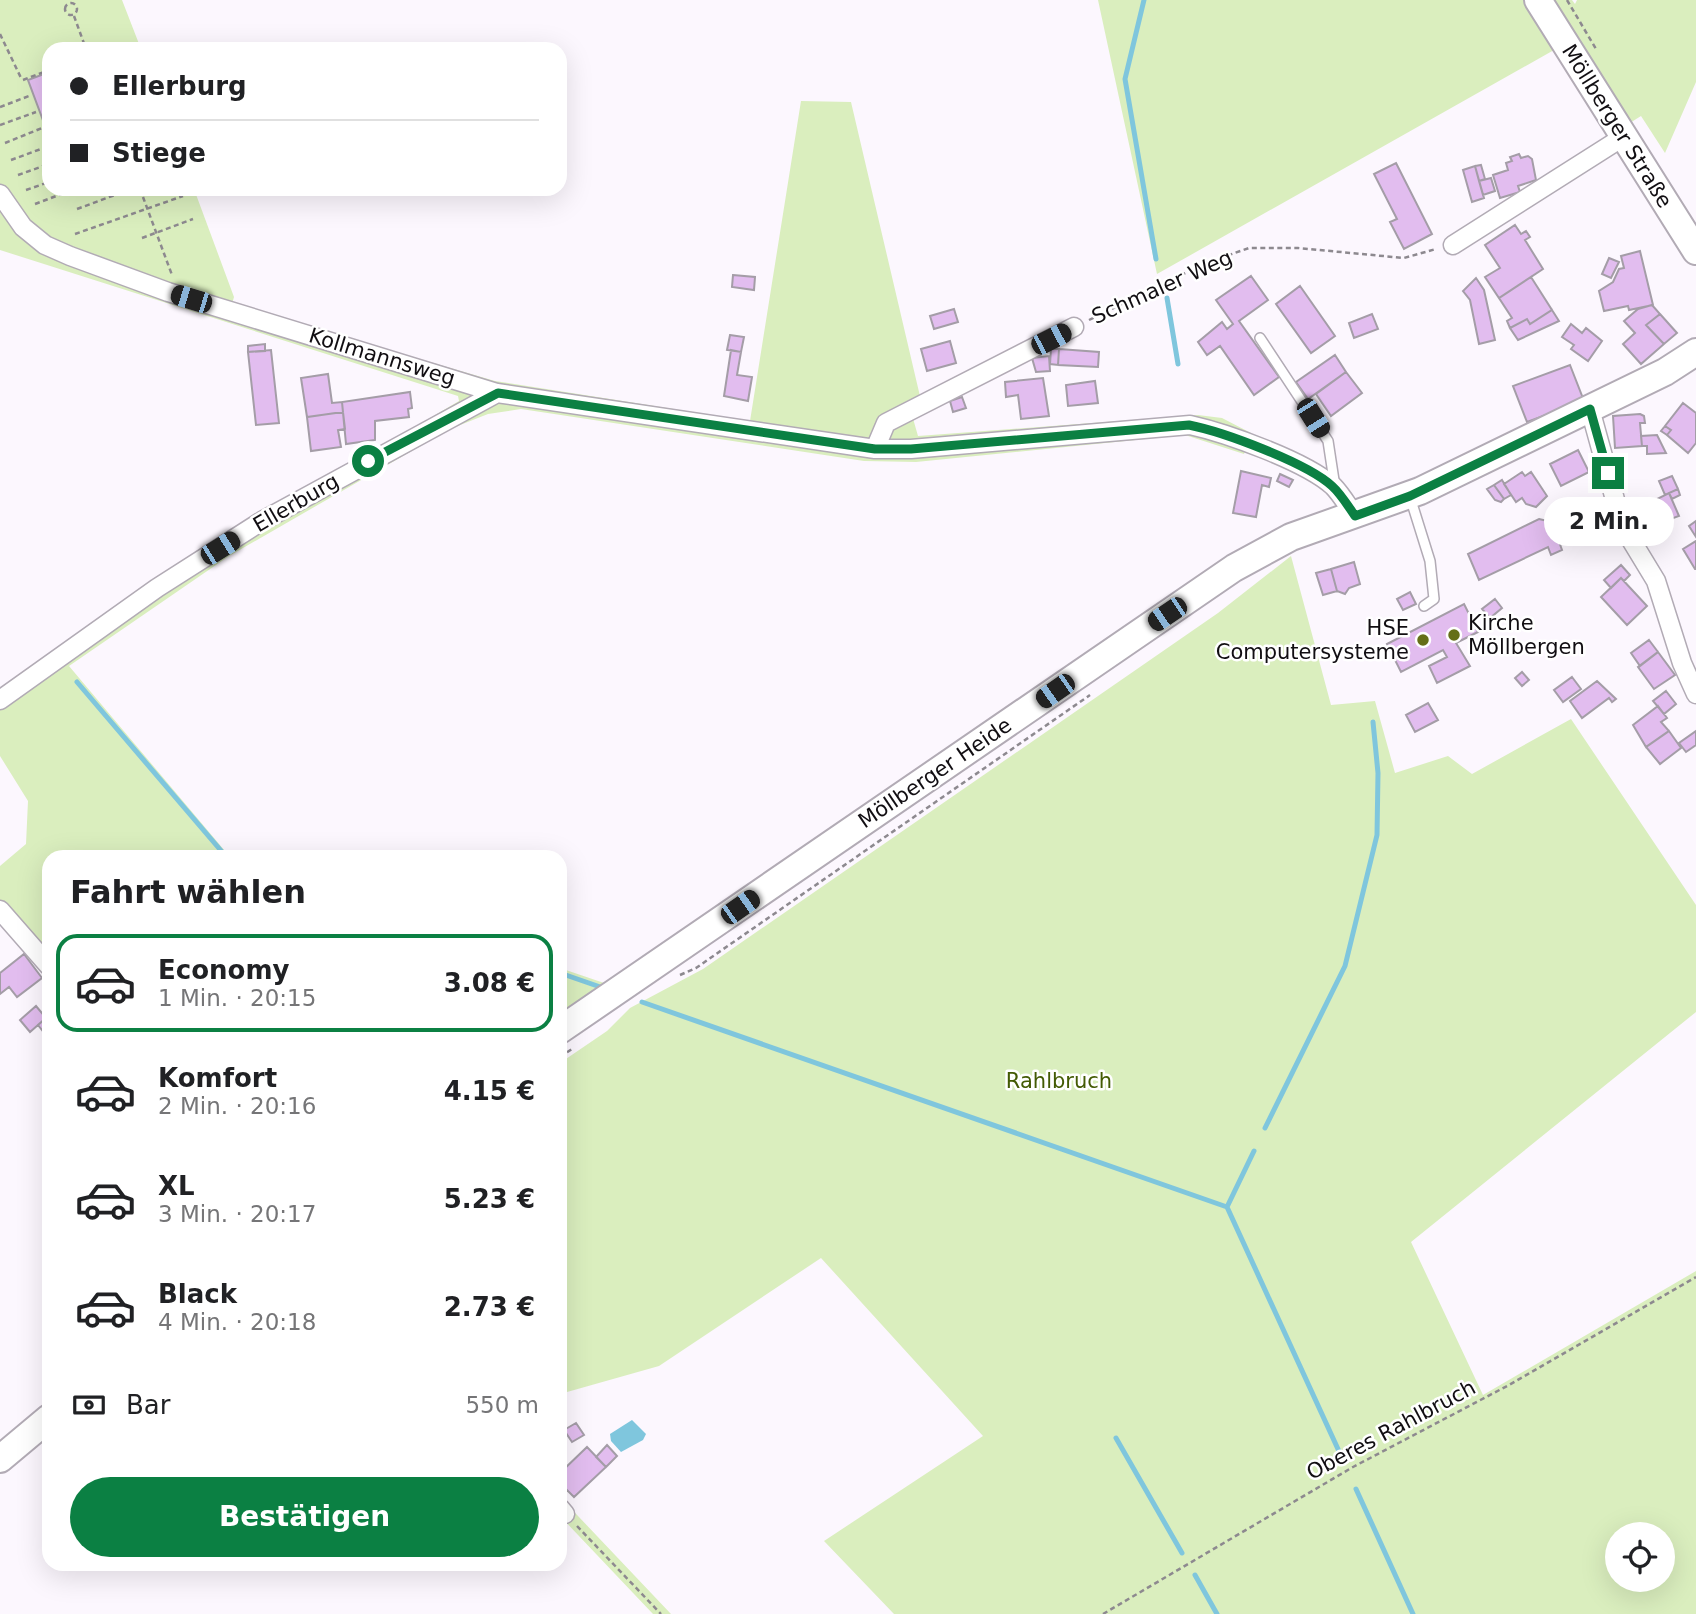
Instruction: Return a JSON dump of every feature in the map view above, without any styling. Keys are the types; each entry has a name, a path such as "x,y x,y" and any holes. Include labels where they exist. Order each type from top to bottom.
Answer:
{"street":[{"name":"Möllberger Straße","path":"1538,0 1696,251"},
{"path":"1453,245 1623,137"},
{"name":"Kollmannsweg","path":"0,194 23,227 45,245 168,292 498,393 875,449 911,449 1189,425 1218,431 1320,475 1335,488 1355,516"},
{"name":"Schmaler Weg","path":"875,449 886,424 1074,327"},
{"name":"Möllberger Heide","path":"570,1037 1234,568 1291,537 1410,496 1665,372 1696,352"},
{"name":"Ellerburg","path":"0,700 157,588 262,522 498,393"},
{"path":"1590,409 1622,525 1656,581 1682,663 1696,694"},
{"path":"0,910 42,958"},
{"path":"0,1460 42,1424"}],"lane":[{"path":"1259,338 1328,441 1335,488"},
{"path":"1410,496 1430,561 1434,599 1424,606"}],"path":[{"path":"73,15 78,8 68,2 65,11 73,15 83,42"},
{"path":"0,34 23,81 42,72"},
{"path":"0,107 29,96"},
{"path":"0,125 36,112"},
{"path":"5,143 42,128"},
{"path":"11,160 42,149"},
{"path":"18,175 42,166"},
{"path":"26,190 42,184"},
{"path":"35,204 56,196"},
{"path":"77,209 112,196"},
{"path":"143,196 173,273 168,292"},
{"path":"75,234 183,196"},
{"path":"142,238 193,219"},
{"name":"Schmaler Weg","path":"1074,327 1206,262 1249,248 1298,248 1404,258 1453,245"},
{"path":"672,979 696,968 1095,691"},
{"name":"Oberes Rahlbruch","path":"1103,1614 1353,1467 1509,1385 1696,1277"},
{"path":"567,1515 661,1614"}],"green space":[{"path":"0,0 122,0 138,42 42,42 42,196 197,196 234,297 232,304 495,381 750,421 801,101 851,102 923,409 912,415 918,436 1198,415 1222,418 1251,433 1244,454 1185,435 916,462 864,461 521,409 488,414 450,429 229,556 69,666 224,850 42,850 42,970 0,922 0,866 26,844 28,801 0,756 0,694 221,541 459,401 458,396 0,250"},
{"path":"1098,0 1572,0 1575,4 1577,0 1696,0 1696,82 1665,153 1641,116 1609,136 1554,50 1157,274"},
{"name":"Rahlbruch","path":"1291,556 1331,705 1375,701 1395,773 1448,756 1472,774 1571,719 1696,905 1696,1012 1411,1242 1483,1395 1696,1271 1696,1614 894,1614 824,1541 983,1436 821,1258 659,1366 567,1392 567,1058 607,1031 630,1008 703,969 1218,613"},
{"path":"567,970 607,984 567,1011"},
{"path":"567,1504 671,1614 653,1614 567,1523"}],"water":[{"path":"632,1420 646,1434 643,1440 621,1452 611,1441 610,1434"}],"building":[{"path":"42,75 42,118 28,80"},
{"path":"1519,154 1521,158 1528,156 1532,159 1536,180 1518,186 1520,192 1500,198 1493,175 1508,170 1506,163 1512,161 1510,157"},
{"path":"1396,163 1432,234 1404,249 1390,222 1397,219 1374,174"},
{"path":"1481,165 1485,179 1479,181 1475,166"},
{"path":"1475,166 1484,198 1472,202 1463,170"},
{"path":"1491,178 1495,191 1483,195 1479,181"},
{"path":"1515,225 1521,234 1526,231 1530,237 1525,240 1543,269 1499,298 1485,277 1500,268 1485,245"},
{"path":"1640,251 1653,305 1604,311 1599,291 1613,282 1619,269 1624,268 1621,256"},
{"path":"1609,258 1619,262 1611,278 1602,274"},
{"path":"733,275 755,277 754,290 732,287"},
{"path":"1251,276 1268,300 1239,321 1279,377 1254,395 1220,346 1207,355 1198,342 1222,322 1227,329 1233,324 1216,300"},
{"path":"1531,277 1552,310 1530,324 1527,319 1510,328 1507,321 1512,318 1499,298"},
{"path":"1476,278 1484,290 1495,340 1479,344 1470,300 1463,291"},
{"path":"1300,286 1335,336 1311,353 1276,304"},
{"path":"1652,305 1660,314 1646,325 1664,344 1641,364 1623,344 1635,333 1624,321 1638,309"},
{"path":"954,309 958,322 934,329 930,316"},
{"path":"1552,310 1559,321 1518,340 1510,328 1527,319 1530,324"},
{"path":"1372,314 1378,329 1354,338 1349,323"},
{"path":"1660,314 1677,333 1664,344 1646,325"},
{"path":"1571,324 1582,333 1586,328 1602,341 1588,361 1571,349 1574,345 1562,337"},
{"path":"730,335 744,337 741,352 727,350"},
{"path":"950,341 956,363 927,371 921,349"},
{"path":"265,344 265,351 248,352 248,346"},
{"path":"1051,349 1059,349 1058,365 1050,364"},
{"path":"1059,349 1099,352 1098,367 1058,365"},
{"path":"271,350 279,423 256,425 248,352"},
{"path":"731,350 741,352 737,375 752,377 748,401 724,396"},
{"path":"1335,355 1346,372 1308,399 1296,382"},
{"path":"1049,356 1050,371 1036,372 1032,358"},
{"path":"1570,365 1584,401 1527,422 1513,386"},
{"path":"1346,372 1362,393 1331,416 1316,394"},
{"path":"328,374 332,403 342,402 343,412 307,417 301,378"},
{"path":"1043,378 1049,416 1021,419 1018,395 1006,397 1005,382"},
{"path":"1095,381 1098,403 1068,406 1066,385"},
{"path":"410,392 412,408 408,409 409,417 375,421 375,440 346,444 342,402"},
{"path":"962,397 966,408 953,412 950,401"},
{"path":"1683,403 1696,413 1696,443 1688,453 1667,435 1671,430 1665,426"},
{"path":"343,412 345,429 338,430 341,447 311,451 307,417"},
{"path":"1613,416 1644,416 1645,423 1640,423 1642,446 1615,448"},
{"path":"1665,426 1671,430 1667,435 1661,431"},
{"path":"1657,435 1666,453 1647,454 1647,446 1642,446 1641,436"},
{"path":"1578,450 1589,472 1561,486 1550,464"},
{"path":"1241,471 1271,478 1269,487 1262,485 1256,517 1233,513"},
{"path":"1522,472 1525,476 1531,472 1547,496 1536,507 1526,504 1522,498 1516,502 1504,484"},
{"path":"1280,474 1293,480 1289,487 1277,481"},
{"path":"1672,476 1678,489 1665,495 1659,481"},
{"path":"1502,480 1511,495 1504,499 1494,485"},
{"path":"1494,485 1504,499 1501,502 1495,500 1487,489"},
{"path":"1678,489 1680,495 1672,499 1669,493"},
{"path":"1669,493 1679,516 1643,529 1635,510"},
{"path":"1587,501 1603,507 1595,529 1579,524"},
{"path":"1539,519 1552,522 1562,550 1551,555 1548,547 1479,580 1468,554"},
{"path":"1696,521 1696,537 1689,526"},
{"path":"1696,541 1696,569 1695,569 1683,549"},
{"path":"1354,562 1360,584 1349,588 1345,594 1337,591 1331,569"},
{"path":"1621,565 1630,575 1624,581 1621,578 1611,588 1604,580"},
{"path":"1331,569 1337,591 1323,595 1316,573"},
{"path":"1621,578 1647,606 1627,625 1601,597"},
{"path":"1410,592 1416,604 1403,610 1397,599"},
{"path":"1495,599 1502,608 1490,618 1482,609"},
{"path":"1464,604 1478,632 1456,643 1470,666 1437,683 1429,666 1447,657 1443,650 1401,672 1387,644"},
{"path":"1649,640 1658,652 1640,666 1631,653"},
{"path":"1658,652 1675,675 1654,689 1638,667"},
{"path":"1522,672 1529,680 1522,686 1515,678"},
{"path":"1572,677 1581,689 1563,702 1554,690"},
{"path":"1597,681 1616,699 1612,702 1609,698 1582,718 1570,701"},
{"path":"1666,691 1676,704 1664,714 1653,701"},
{"path":"1428,703 1438,720 1415,732 1406,715"},
{"path":"1658,706 1667,718 1661,722 1669,731 1646,747 1633,725"},
{"path":"1669,731 1681,748 1660,764 1646,747"},
{"path":"1696,731 1696,745 1686,752 1679,743"},
{"path":"24,954 42,978 17,997 9,987 0,994 0,973"},
{"path":"36,1006 42,1013 42,1022 30,1032 20,1020"},
{"path":"576,1423 584,1435 572,1442 567,1434 567,1428"},
{"path":"607,1445 617,1456 606,1467 596,1457"},
{"path":"587,1447 606,1467 574,1497 567,1490 567,1466"}],"waterway":[{"path":"1144,0 1125,79 1156,259"},
{"path":"1167,298 1178,364"},
{"path":"77,682 220,850"},
{"path":"1265,1128 1345,966 1377,835 1378,773 1373,722"},
{"path":"567,975 606,989"},
{"path":"642,1002 1227,1207 1343,1460"},
{"path":"1227,1207 1254,1151"},
{"path":"1116,1438 1182,1553"},
{"path":"1356,1489 1413,1614"},
{"path":"1195,1575 1217,1614"}],"place":[{"name":"Kirche Möllbergen","path":"1454,635"},
{"name":"HSE Computersysteme","path":"1423,640"}],"route":[{"path":"368,461 498,393 875,449 911,449 1189,425 1218,431 1320,475 1335,488 1355,516 1410,496 1590,409 1608,473"}]}
